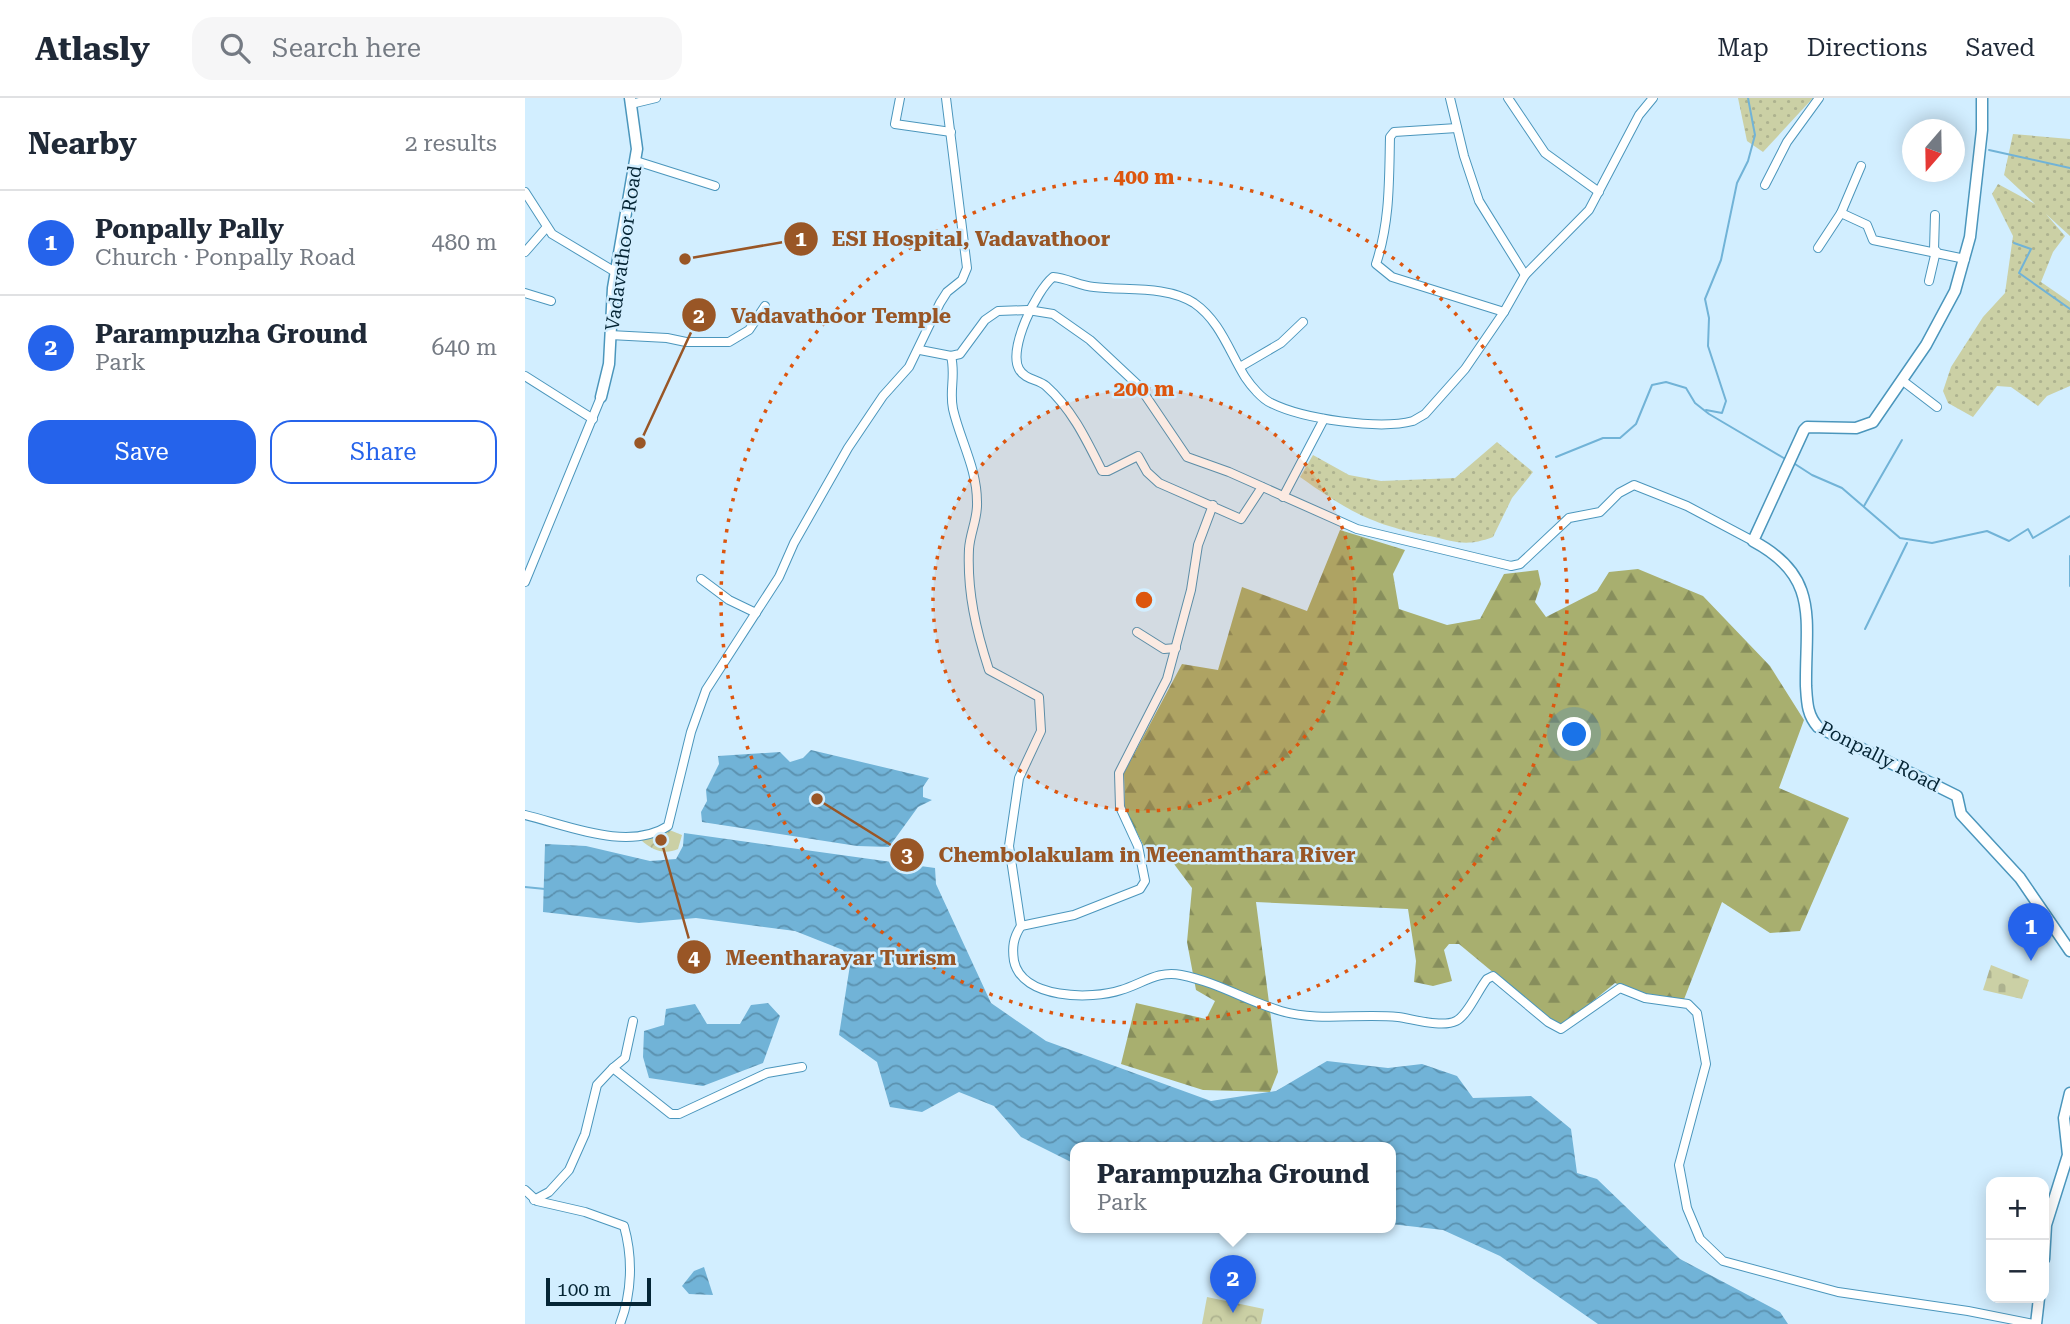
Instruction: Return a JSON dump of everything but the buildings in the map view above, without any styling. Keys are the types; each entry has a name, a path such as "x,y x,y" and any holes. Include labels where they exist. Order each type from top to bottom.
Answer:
{"main road":[{"path":"1753,541 1807,427 1856,428 1873,422 1903,381 1955,290 1965,259 1982,130 1982,98"},
{"name":"Vadavathoor Road","path":"601,397 609,364 617,272 636,161 637,149 630,101"},
{"name":"Ponpally Road","path":"1753,541 1774,552 1794,571 1801,585 1807,612 1807,698 1810,718 1818,727 1957,796 1961,814 2020,878 2070,951"},
{"path":"2045,1240 2046,1225 2068,1155 2064,1118 2070,1093"},
{"path":"2035,1324 2038,1303"}],"street":[{"path":"630,101 656,98"},
{"path":"900,98 895,124 951,132"},
{"path":"525,815 608,835 649,835 668,826 691,732 706,690 757,613 848,448 920,350 926,330 947,292 962,281 967,268 946,98"},
{"path":"1451,98 1479,201 1525,275"},
{"path":"1507,98 1545,153 1599,192"},
{"path":"1262,487 1241,519 1159,483 1147,472 1138,456 1108,471 1101,471 1068,410 1044,384 1023,375 1017,367 1017,351 1028,310 1053,278 1091,287 1174,294 1205,311 1222,334 1246,378 1271,403 1303,415 1324,419 1406,423 1420,418 1465,369 1504,312 1525,275 1565,237 1589,209 1639,116 1653,98"},
{"path":"1765,185 1787,142 1819,98"},
{"path":"1457,128 1394,132 1390,137 1389,204 1384,240 1376,264 1392,277 1504,312"},
{"path":"636,161 715,186"},
{"path":"1818,248 1841,213 1861,166"},
{"path":"525,192 546,228 558,239 617,272"},
{"path":"1841,213 1867,225 1873,240 1965,259"},
{"path":"1929,281 1935,251 1935,215"},
{"path":"525,252 546,228"},
{"path":"525,293 551,301"},
{"path":"610,335 667,338 686,342 729,342 749,330 765,306"},
{"path":"920,350 951,356 960,354 985,320 998,311 1028,310 1053,314 1114,360 1162,416 1171,436 1187,457 1357,529 1511,566 1520,564 1569,518 1601,512 1619,493 1634,485 1687,506 1753,541"},
{"path":"1240,368 1282,343 1303,322"},
{"path":"951,356 955,373 951,393 953,409 976,482 978,505 969,546 969,579 975,625 989,670 1039,697 1042,707 1041,731 1019,778 1009,846 1021,926"},
{"path":"525,376 593,419"},
{"path":"1903,381 1937,407"},
{"path":"525,582 601,397"},
{"path":"1283,497 1324,419"},
{"path":"1213,505 1198,545 1191,590 1163,691 1119,773 1120,807 1138,846 1145,881 1140,889 1075,915 1021,926 1014,936 1013,950 1021,978 1034,987 1050,992 1106,993 1121,990 1152,976 1178,974 1238,992 1283,1011 1320,1016 1388,1016 1447,1024 1458,1020 1487,979 1493,976 1548,1022 1562,1029 1620,988 1645,998 1688,1004 1697,1013 1706,1063 1679,1165 1687,1208 1700,1239 1723,1261 1838,1292 2035,1324"},
{"path":"701,579 729,600 757,613"},
{"path":"1137,632 1164,649 1176,648"},
{"path":"534,1200 548,1192 569,1170 585,1134 597,1085 625,1058 633,1021"},
{"path":"613,1068 671,1114 679,1114 767,1073 802,1067"},
{"path":"525,1190 534,1200 624,1226 630,1246 628,1301 620,1324"}],"green space":[{"path":"1738,98 1813,98 1763,152 1747,141"},
{"path":"2013,134 2070,139 2070,236 2046,214 2065,236 2053,252 2041,282 2070,302 2070,386 2047,396 2038,406 2011,387 1997,386 1973,417 1948,403 1943,391 1951,367 1983,317 2005,293 2013,236 1992,194 1998,184 2035,204 2004,175"},
{"path":"1497,442 1533,472 1512,498 1493,537 1476,542 1455,542 1392,527 1347,508 1300,477 1313,455 1349,475 1381,481 1455,478"},
{"path":"1340,530 1405,550 1393,574 1399,609 1447,625 1480,619 1504,574 1538,570 1541,584 1535,602 1546,617 1597,591 1609,572 1638,569 1703,596 1770,666 1804,720 1779,788 1849,818 1800,931 1770,933 1722,902 1681,1007 1615,983 1560,1028 1459,944 1449,944 1444,950 1452,981 1433,986 1414,982 1416,961 1408,909 1256,902 1278,1072 1270,1092 1203,1090 1121,1064 1136,1003 1206,1019 1215,1001 1196,990 1187,942 1192,888 1174,864 1148,854 1125,810 1124,773 1182,664 1218,670 1242,587 1307,611"},
{"path":"667,829 682,835 678,849 659,851 641,840 657,836"},
{"path":"1991,965 2029,980 2022,999 1983,990"},
{"path":"1207,1297 1264,1309 1261,1324 1202,1324"}],"water":[{"path":"811,750 929,778 923,787 923,797 932,800 918,807 889,847 857,846 702,822 701,812 707,801 706,790 719,764 718,756 780,752 790,762 803,758"},
{"path":"684,833 935,868 936,884 991,1003 1046,1041 1211,1101 1276,1091 1327,1061 1388,1068 1422,1064 1457,1076 1473,1098 1531,1096 1571,1129 1577,1173 1597,1179 1680,1259 1780,1312 1788,1324 1598,1324 1500,1256 1443,1230 1396,1225 1396,1142 1070,1142 1070,1162 1021,1137 994,1106 959,1092 922,1112 890,1107 877,1062 839,1035 850,965 843,950 795,931 696,918 639,923 543,912 545,844 586,846 650,861 676,859 683,846"},
{"path":"768,1003 780,1016 763,1063 703,1086 649,1078 643,1057 644,1031 664,1025 666,1009 695,1004 707,1024 740,1024 751,1005"},
{"path":"704,1267 713,1295 689,1294 682,1286 694,1271"}],"waterway":[{"path":"1706,410 1722,413 1726,401 1708,346 1709,318 1705,299 1721,260 1737,183 1748,161 1755,135 1748,98"},
{"path":"1989,150 2070,168"},
{"path":"2014,243 2031,249 2019,273 2070,309"},
{"path":"1556,457 1603,438 1620,438 1636,424 1652,385 1666,382 1686,388 1695,403 1709,414 1787,460"},
{"path":"1864,506 1902,440"},
{"path":"1795,464 1842,488 1900,538 1932,543 1987,531 2009,541 2028,529 2033,538 2070,516"},
{"path":"1865,629 1907,543"},
{"path":"2070,556 2070,586"},
{"path":"525,887 545,889"}],"place":[{"name":"ESI Hospital, Vadavathoor","path":"685,259"},
{"name":"Vadavathoor Temple","path":"640,443"},
{"name":"Chembolakulam in Meenamthara River","path":"817,799"},
{"name":"Meentharayar Turism","path":"661,840"},
{"name":"Ponpally Pally","path":"2031,961"},
{"name":"Parampuzha Ground","path":"1233,1313"}]}
